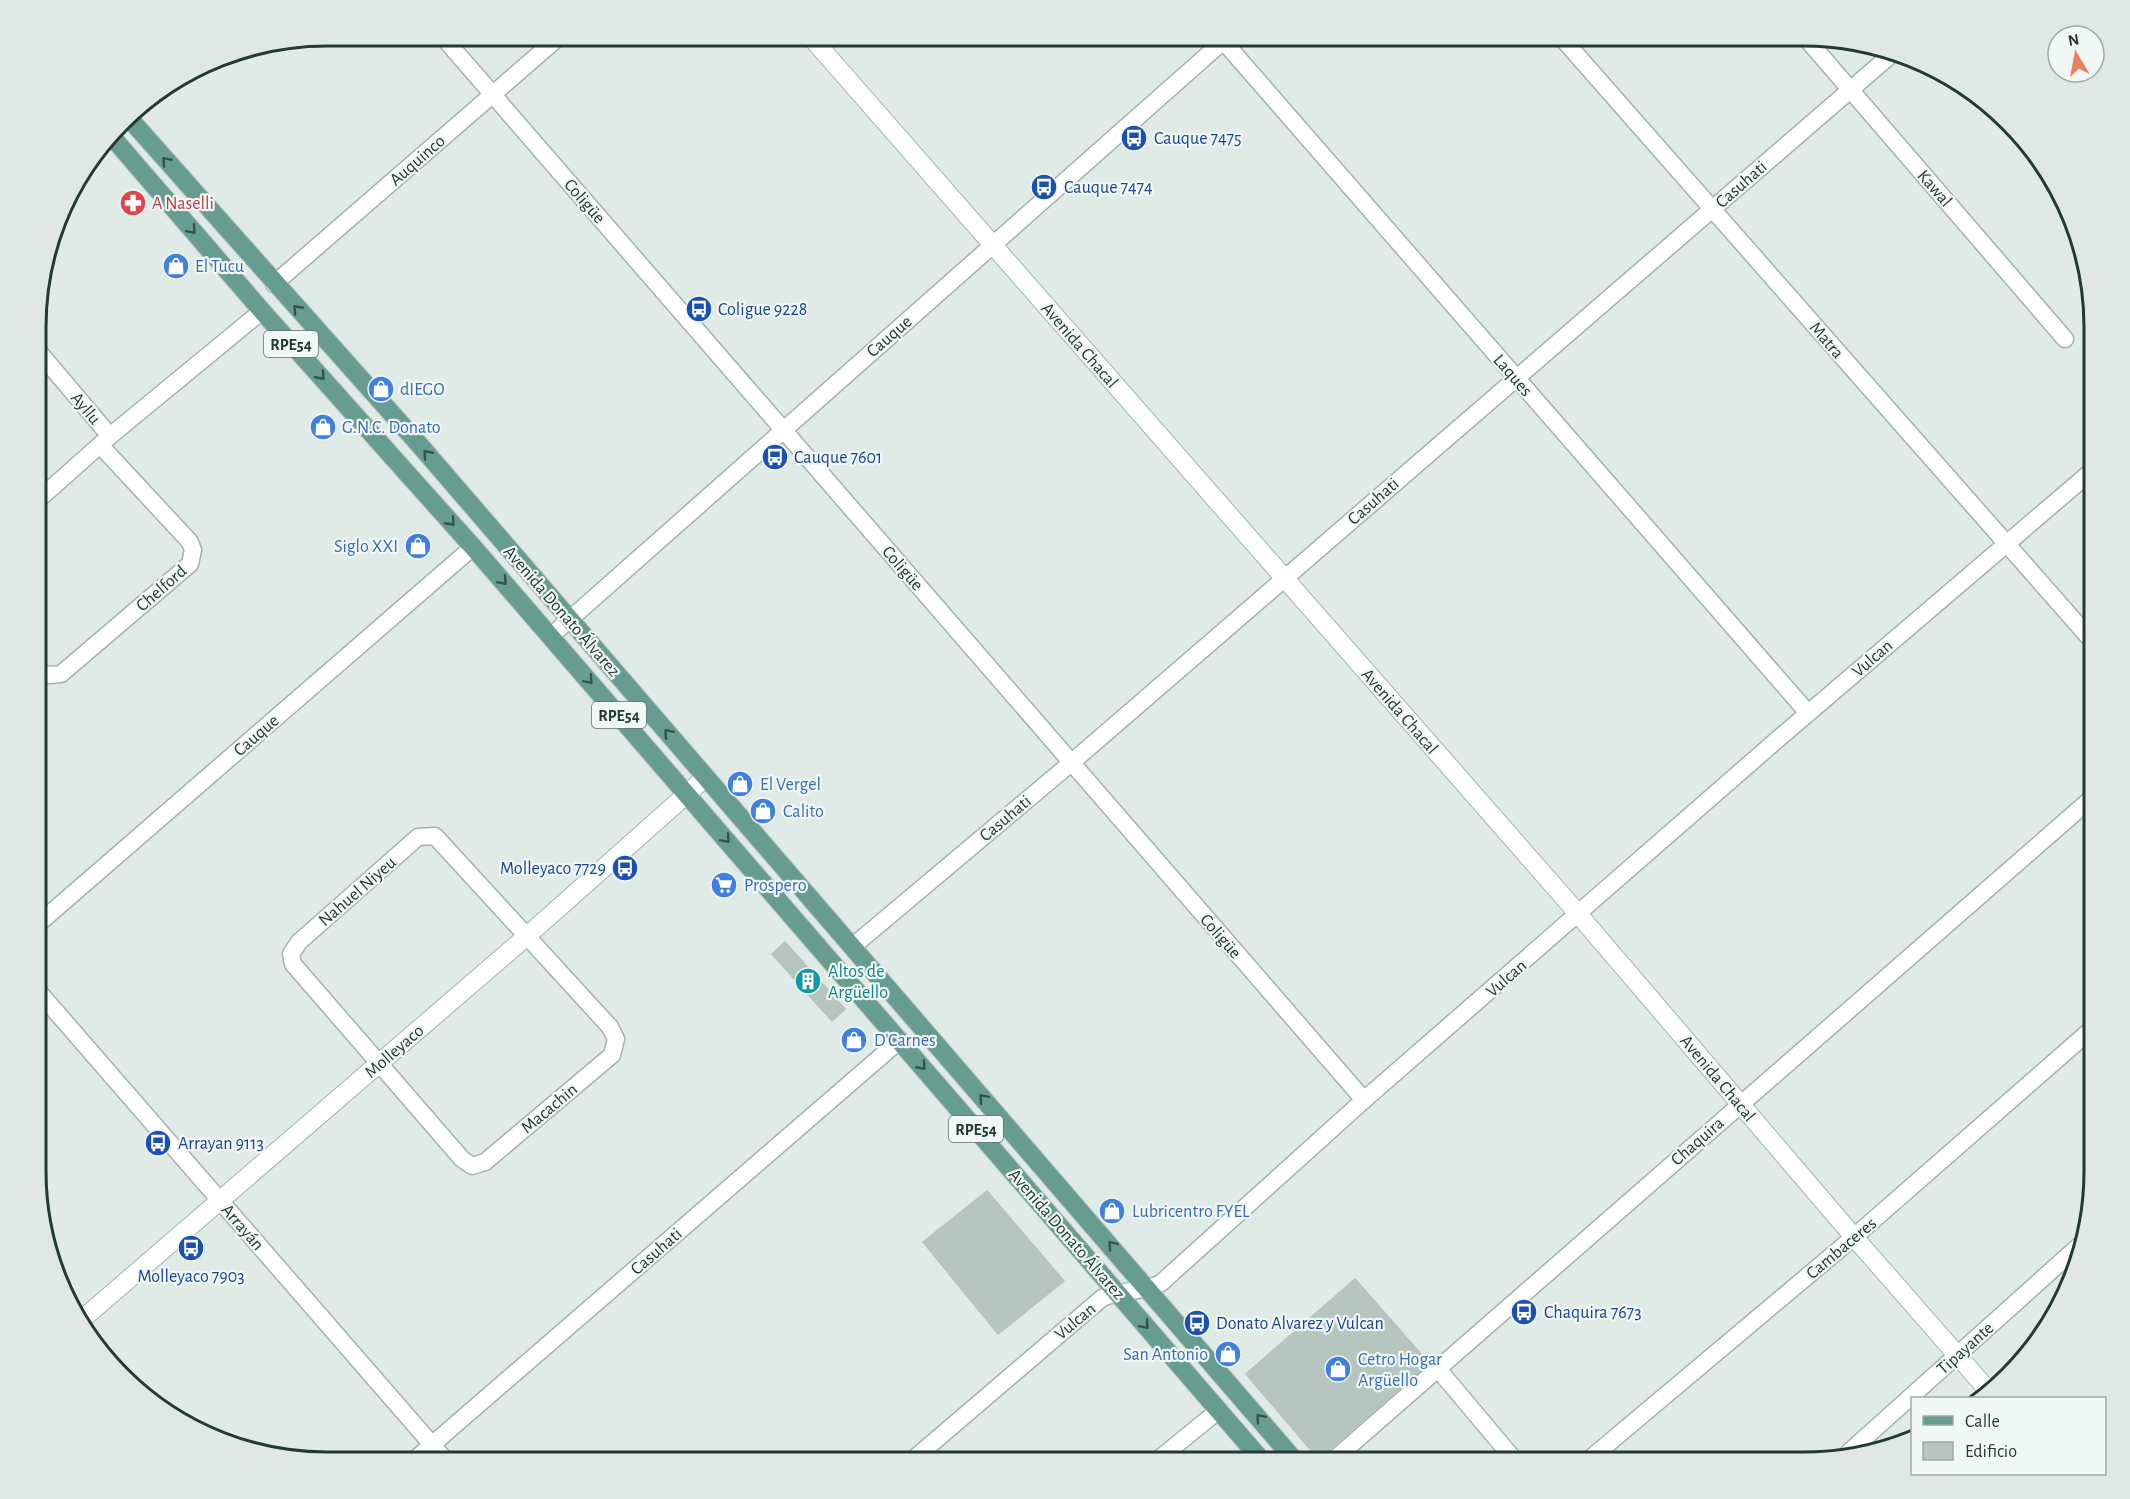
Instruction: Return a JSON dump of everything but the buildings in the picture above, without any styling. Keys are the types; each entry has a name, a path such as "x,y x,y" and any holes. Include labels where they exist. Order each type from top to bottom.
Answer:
{"main road":[{"name":"Avenida Chacal","path":"819,46 1579,915 1854,1238 1984,1386"},
{"name":"Avenida Donato Álvarez","path":"134,124 274,284 417,442 1289,1452"},
{"name":"Avenida Donato Álvarez","path":"116,142 262,311 473,547 1255,1452"},
{"name":"Molleyaco","path":"86,1316 527,936 706,777"}],"street":[{"name":"Coligüe","path":"450,46 1364,1100"},
{"name":"Auquinco","path":"274,284 548,46"},
{"name":"Cauque","path":"550,636 1215,46"},
{"name":"Laques","path":"1231,46 1808,713"},
{"name":"Matra","path":"1570,46 1711,210 2084,632"},
{"name":"Kawal","path":"1813,47 2065,339"},
{"name":"Casuhati","path":"852,946 1071,763 1886,59"},
{"path":"46,493 262,311"},
{"name":"Ayllu","path":"46,362 105,441"},
{"name":"Chelford","path":"46,674 61,674 190,564 193,550 190,542 105,441"},
{"name":"Vulcan","path":"922,1452 1102,1298 1116,1292 1150,1289 1161,1283 1364,1100 1579,915 1808,713 2084,478"},
{"name":"Cauque","path":"46,917 473,547"},
{"name":"Chaquira","path":"1343,1452 1739,1103 2084,805"},
{"name":"Nahuel Niyeu","path":"378,1065 294,964 291,954 299,942 418,837 435,836 527,936"},
{"name":"Macachin","path":"378,1065 462,1159 472,1166 485,1162 612,1055 616,1039 610,1027 527,936"},
{"name":"Arrayán","path":"46,1000 438,1452"},
{"name":"Cambaceres","path":"1598,1452 1854,1238 2084,1036"},
{"name":"Casuhati","path":"424,1452 900,1040"},
{"name":"Tipayante","path":"1911,1397 2072,1252"},
{"path":"1438,1369 1508,1452"},
{"name":"Tipayante","path":"1857,1447 1911,1397"},
{"path":"1167,1452 1219,1410"}],"place":[{"name":"Cauque 7475","path":"1134,138"},
{"name":"Cauque 7474","path":"1044,187"},
{"name":"A Naselli","path":"133,203"},
{"name":"El Tucu","path":"176,266"},
{"name":"Coligue 9228","path":"699,309"},
{"name":"dIEGO","path":"381,389"},
{"name":"G.N.C. Donato","path":"323,427"},
{"name":"Cauque 7601","path":"775,457"},
{"name":"Siglo XXI","path":"418,546"},
{"name":"El Vergel","path":"740,784"},
{"name":"Calito","path":"763,811"},
{"name":"Molleyaco 7729","path":"625,868"},
{"name":"Prospero","path":"724,885"},
{"name":"Altos de Argüello","path":"808,981"},
{"name":"D'Carnes","path":"854,1040"},
{"name":"Arrayan 9113","path":"158,1143"},
{"name":"Lubricentro FYEL","path":"1112,1211"},
{"name":"Molleyaco 7903","path":"191,1248"},
{"name":"Chaquira 7673","path":"1524,1312"},
{"name":"Donato Alvarez y Vulcan","path":"1197,1323"},
{"name":"San Antonio","path":"1228,1354"},
{"name":"Cetro Hogar Argüello","path":"1338,1369"}]}
